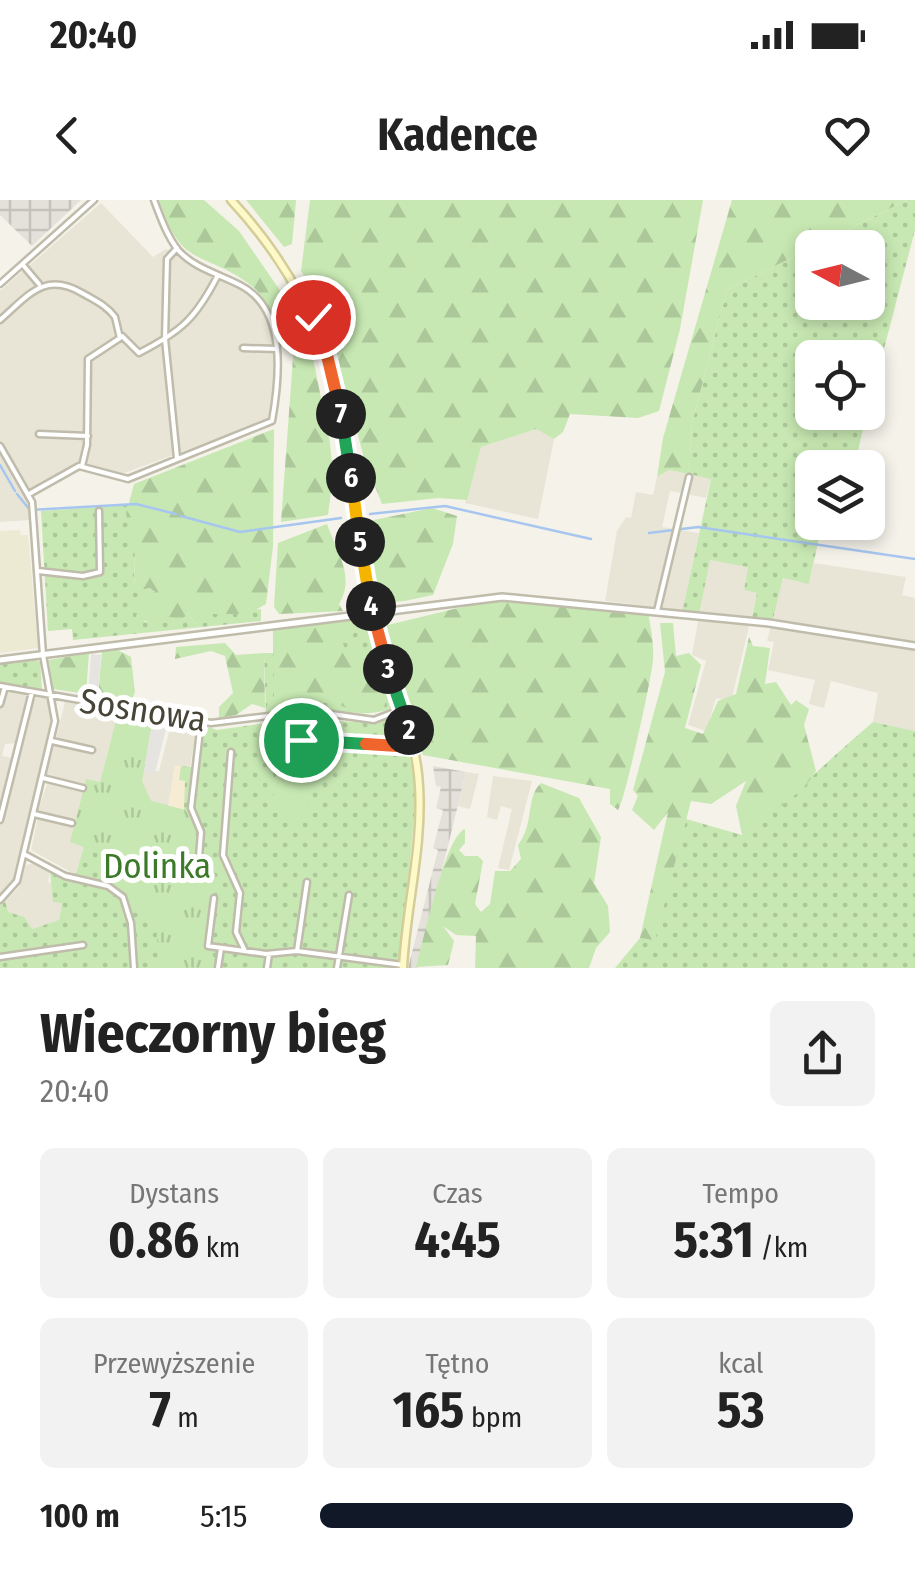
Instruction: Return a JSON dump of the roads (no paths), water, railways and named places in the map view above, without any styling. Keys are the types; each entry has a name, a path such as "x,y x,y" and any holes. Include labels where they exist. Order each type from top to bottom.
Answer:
{"main road":[{"path":"231,200 295,282 324,344 338,394 372,612 413,747 419,819 403,966"}],"street":[{"path":"0,284 94,200"},
{"path":"29,494 82,466 120,480 270,423 278,349 272,324 258,298 176,248 154,200"},
{"path":"176,248 167,259 166,339 178,460"},
{"path":"22,264 40,284"},
{"path":"0,320 40,284 64,283 115,316 120,336 139,352 166,339 197,315 218,275"},
{"path":"82,466 88,436 88,359 120,336"},
{"path":"243,348 278,349"},
{"path":"40,434 88,436"},
{"path":"0,446 29,494 33,510 43,655 55,721 14,888 0,900"},
{"path":"657,610 689,477"},
{"path":"38,571 82,576 100,572 99,511"},
{"path":"0,660 502,596 657,610 915,646"},
{"path":"0,704 2,686"},
{"name":"Sosnowa","path":"2,686 201,722 310,710 374,720 402,709"},
{"path":"0,820 32,692"},
{"path":"198,857 201,832 191,808 201,722"},
{"path":"272,734 349,745 413,747"},
{"path":"52,741 92,750"},
{"path":"231,752 224,854 240,893 236,932 244,951"},
{"path":"43,778 83,788"},
{"path":"34,814 72,824"},
{"path":"24,854 66,876 108,886 122,897 131,923 134,968"},
{"path":"297,950 306,882"},
{"path":"337,968 349,895"},
{"path":"214,898 208,946 269,954 297,950 403,966"},
{"path":"0,956 84,946"},
{"path":"218,968 221,948"},
{"path":"266,968 269,954"}],"waterway":[{"path":"0,465 15,491"},
{"path":"17,494 30,510 136,504 176,514"},
{"path":"370,514 445,506 591,539"},
{"path":"181,516 240,532 341,518"},
{"path":"649,533 698,527 915,559"}],"park label":[{"name":"Dolinka","path":"157,866"}]}
